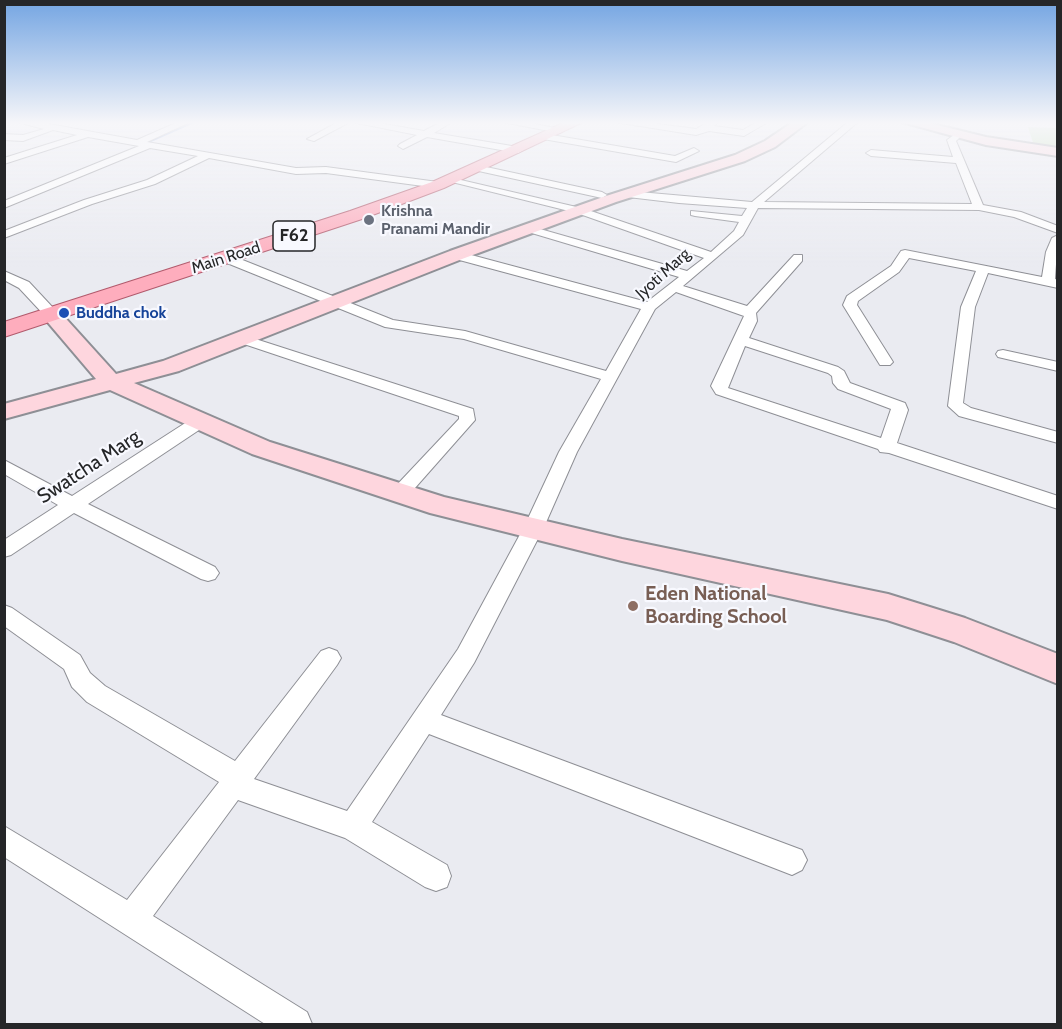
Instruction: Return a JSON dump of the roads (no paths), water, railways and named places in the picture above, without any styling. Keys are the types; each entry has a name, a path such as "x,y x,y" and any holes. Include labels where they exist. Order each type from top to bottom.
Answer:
{"main road":[{"name":"Main Road","path":"4,330 50,312 439,183 468,170"},
{"name":"Main Road","path":"4,322 50,312 226,258 356,215 472,170"}],"street":[{"path":"4,205 88,170"},
{"path":"4,235 117,192 151,182 176,170"},
{"path":"291,170 325,170"},
{"path":"326,170 439,183 581,211 711,256"},
{"path":"486,170 606,197 746,220"},
{"path":"4,412 171,366 331,302 581,211 606,197 628,194 700,170"},
{"name":"Jyoti Marg","path":"353,827 466,656 534,527 568,452 612,377 649,307 739,233 754,205 796,170"},
{"path":"962,170 979,207"},
{"path":"628,194 754,205 979,207 1017,214 1058,230"},
{"path":"529,229 687,275"},
{"path":"885,362 850,305 852,299 895,269 907,254 1053,283 1052,252 1058,238"},
{"path":"456,255 649,307"},
{"path":"226,258 390,324 465,335 612,377"},
{"path":"798,258 749,313 750,321 721,381 720,390 886,448 1058,503"},
{"path":"983,269 968,307 956,406 965,412 1058,438"},
{"path":"4,275 24,285 110,381 261,448 440,506 622,550 888,607 965,632 1058,669"},
{"path":"673,287 749,313"},
{"path":"243,339 467,413 467,420 400,494"},
{"path":"741,340 833,370 839,374 844,386 899,406 900,410 886,448"},
{"path":"1003,354 1058,367"},
{"name":"Swatcha Marg","path":"4,550 199,422"},
{"path":"4,466 73,505 208,573"},
{"path":"4,614 72,662 81,680 96,694 236,782 353,827 436,876"},
{"path":"131,920 329,658"},
{"path":"424,720 792,860"},
{"path":"4,840 295,1024"}],"place":[{"name":"Krishna Pranami Mandir","path":"369,220"},
{"name":"Buddha chok","path":"64,313"},
{"name":"Eden National Boarding School","path":"633,606"}]}
